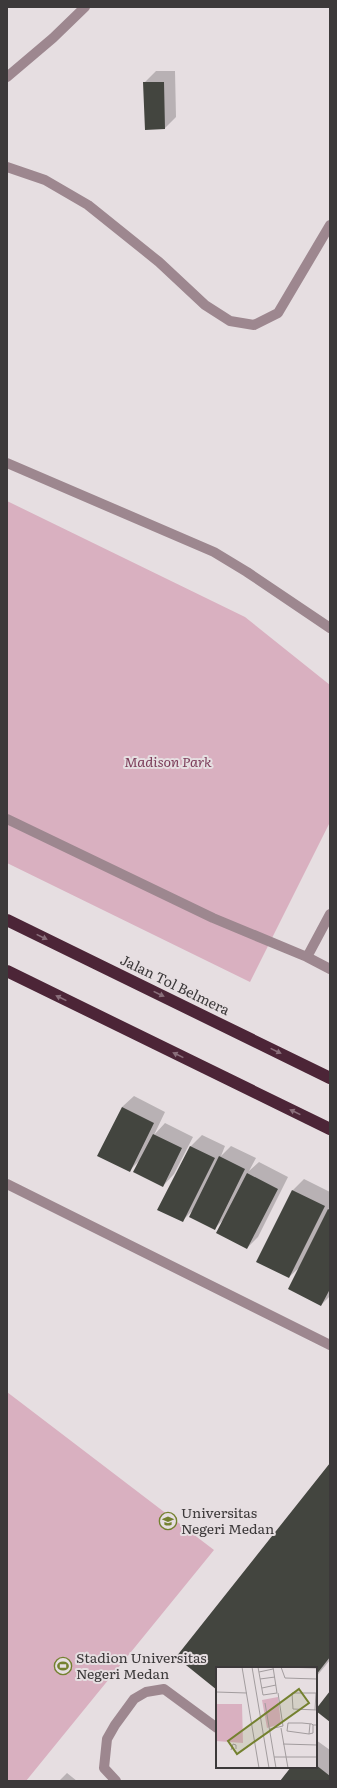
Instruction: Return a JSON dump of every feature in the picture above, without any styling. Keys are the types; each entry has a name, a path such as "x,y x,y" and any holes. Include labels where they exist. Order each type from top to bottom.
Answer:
{"highway":[{"name":"Jalan Tol Belmera","path":"7,920 330,1078"},
{"path":"7,971 330,1129"}],"street":[{"path":"7,77 53,38 85,7"},
{"path":"7,167 45,180 88,205 159,262 205,305 230,321 254,325 278,313 330,225"},
{"path":"7,463 214,552 247,572 330,628"},
{"path":"7,819 213,918 307,957 330,969"},
{"path":"307,957 330,914"},
{"path":"7,1184 330,1345"},
{"path":"116,1781 104,1768 107,1739 115,1725 134,1699 146,1692 164,1689 216,1727"}],"green space":[{"name":"Madison Park","path":"7,501 245,617 330,685 330,822 250,982 7,863"},
{"name":"Stadion Universitas Negeri Medan","path":"7,1392 214,1550 26,1781 7,1781"}],"building":[{"path":"143,82 164,82 165,129 145,130"},
{"path":"122,1107 154,1123 130,1172 97,1156"},
{"path":"153,1134 182,1148 163,1187 133,1172"},
{"path":"190,1146 215,1158 183,1222 157,1210"},
{"path":"219,1156 245,1169 215,1230 189,1217"},
{"path":"247,1173 278,1189 247,1249 216,1233"},
{"path":"292,1190 325,1206 289,1278 256,1262"},
{"path":"328,1209 330,1210 330,1289 321,1306 288,1289"},
{"path":"330,1463 330,1657 317,1674 317,1667 216,1667 216,1689 176,1657"},
{"path":"330,1691 330,1722 317,1712 317,1708"},
{"path":"317,1766 330,1776 330,1781 280,1781 290,1768 317,1768"}],"place":[{"name":"Universitas Negeri Medan","path":"168,1521"},
{"name":"Stadion Universitas Negeri Medan","path":"63,1666"}]}
